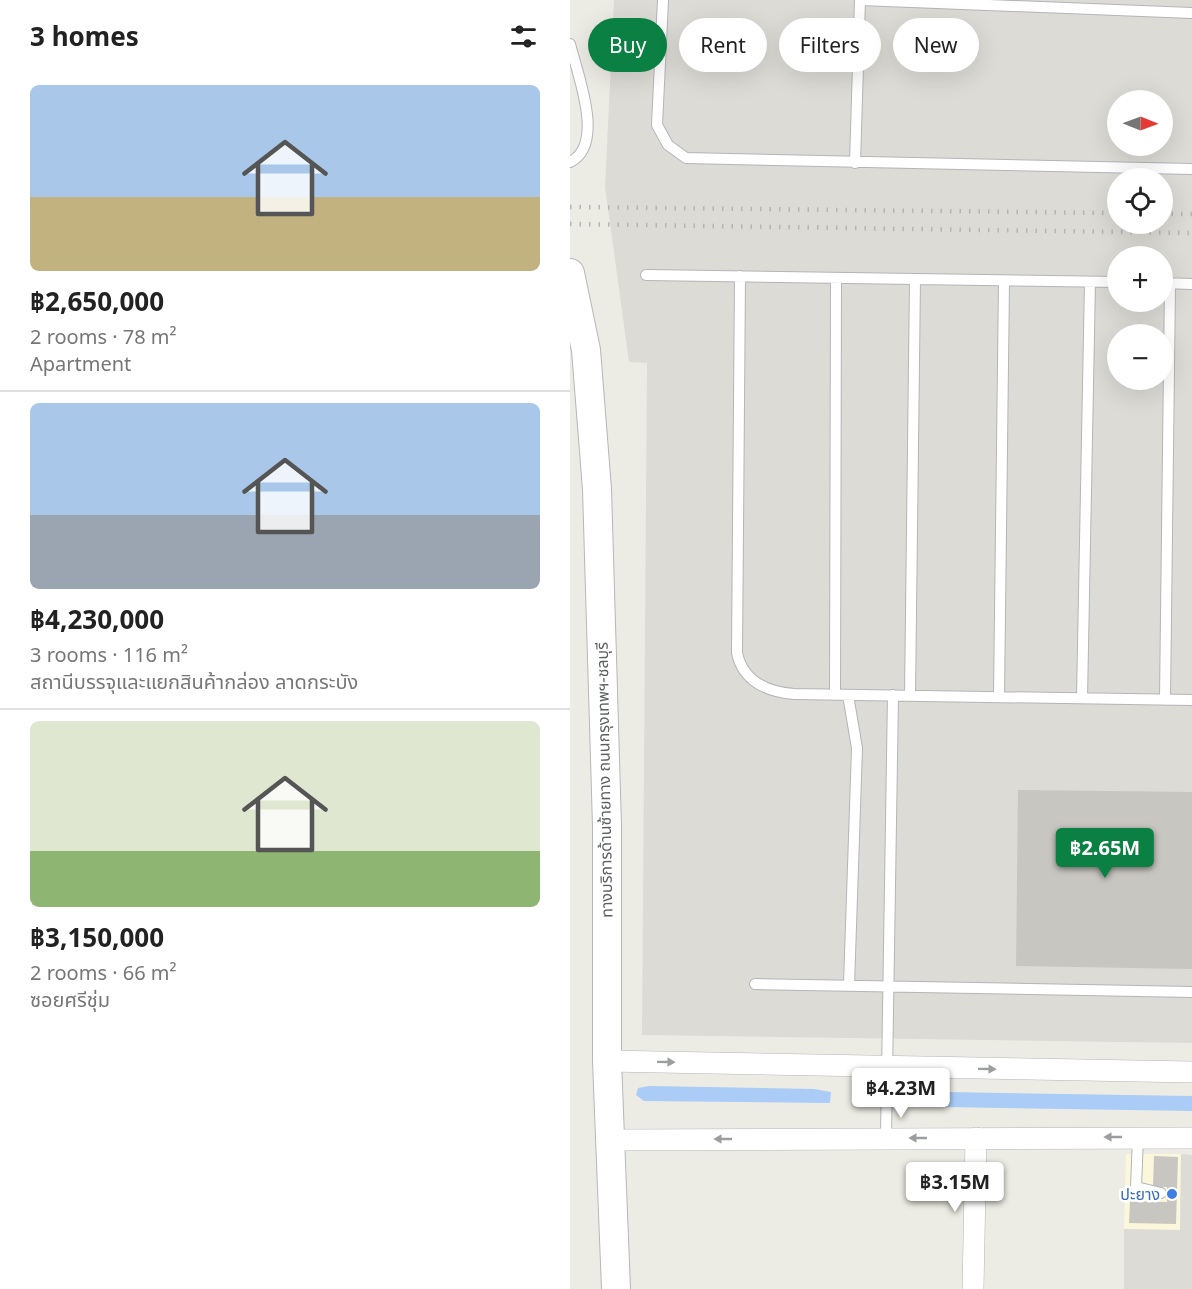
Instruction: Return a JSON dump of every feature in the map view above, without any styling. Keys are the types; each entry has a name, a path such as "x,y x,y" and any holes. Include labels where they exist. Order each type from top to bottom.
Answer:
{"main road":[{"name":"ทางบริการด้านซ้ายทาง ถนนกรุงเทพฯ-ชลบุรี","path":"570,273 586,350 597,489 607,826 607,1061 616,1289"}],"street":[{"path":"607,1061 1192,1072"},
{"path":"973,1289 976,1138"},
{"path":"610,1140 1192,1138"}],"lane":[{"path":"663,0 657,125 668,145 686,158 1192,170"},
{"path":"855,163 860,0 1192,13"},
{"path":"570,44 585,107 588,134 580,154 570,162"},
{"path":"646,275 1107,282"},
{"path":"740,276 737,653 739,663 751,679 777,692 836,695 1192,700"},
{"path":"836,278 836,695"},
{"path":"910,696 915,279"},
{"path":"999,697 1004,280"},
{"path":"1082,698 1090,282"},
{"path":"1173,283 1192,284"},
{"path":"1165,700 1166,312"},
{"path":"848,695 857,748 849,985"},
{"path":"886,1138 893,695"},
{"path":"755,984 1192,992"},
{"path":"1138,1137 1136,1187 1161,1193"}],"shaded area":[{"path":"614,0 1192,0 1192,1043 642,1035 647,363 629,362 605,187 611,72 667,72 667,18 613,18"},
{"path":"1126,1154 1181,1154 1180,1230 1124,1229"},
{"path":"1181,1154 1192,1155 1192,1289 1124,1289 1124,1229 1180,1230"}],"water":[{"path":"649,1086 814,1089 831,1092 830,1103 644,1101 636,1095 638,1088"},
{"path":"947,1092 1192,1096 1192,1111 945,1107 937,1102 938,1095"}],"building":[{"path":"1018,790 1192,792 1192,969 1016,966"},
{"name":"ปะยาง","path":"1154,1156 1178,1157 1176,1224 1129,1223 1130,1201 1167,1202 1167,1187 1153,1187"}],"railway":[{"path":"570,207 1107,213"},
{"path":"1173,214 1192,214"},
{"path":"570,224 1192,233"}],"place":[{"name":"ปะยาง","path":"1172,1194"}]}
